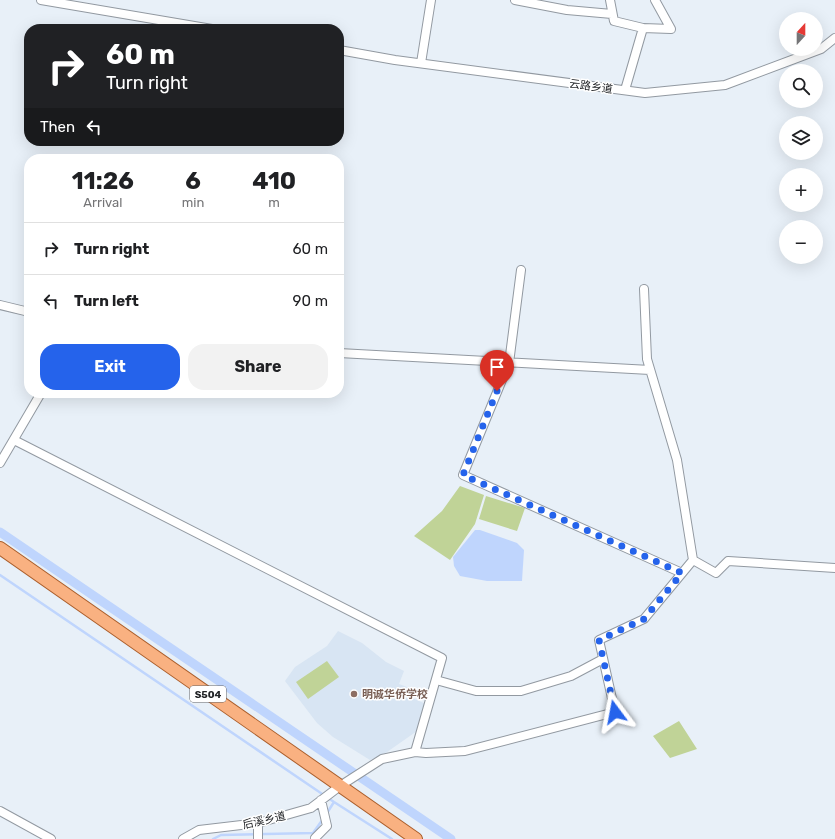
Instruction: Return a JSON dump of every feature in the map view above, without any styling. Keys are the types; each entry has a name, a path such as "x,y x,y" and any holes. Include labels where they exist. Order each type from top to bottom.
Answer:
{"main road":[{"name":"S504","path":"0,548 337,788 416,839"}],"street":[{"path":"41,0 183,24"},
{"path":"421,63 431,0"},
{"path":"515,0 567,10 612,14"},
{"path":"610,0 614,21 643,28 671,29 655,0"},
{"path":"625,90 643,28"},
{"name":"云路乡道","path":"344,51 421,63 645,93 725,85 821,49 835,38"},
{"path":"521,270 509,362 463,475 682,573"},
{"path":"436,680 476,691 521,691 570,676 603,659 599,640 644,619 693,560 677,460 647,359 644,289"},
{"path":"0,305 24,311"},
{"path":"344,353 650,370"},
{"path":"0,463 38,398"},
{"path":"14,440 442,658 415,752"},
{"path":"693,560 716,573 728,561 835,568"},
{"name":"后溪乡道","path":"183,839 199,830 258,833 311,808 337,788 382,759 415,752 426,753 465,751 615,712 603,659"},
{"path":"316,839 315,838 327,826 322,800"},
{"path":"0,811 52,839"}],"shaded area":[{"name":"明诚华侨学校","path":"338,631 362,643 386,662 404,671 399,684 415,690 412,698 426,704 417,731 387,752 370,760 333,737 317,723 285,681 295,667 327,646"}],"green space":[{"path":"460,486 484,495 475,524 450,560 414,536 442,511"},
{"path":"486,496 525,508 517,531 479,519"},
{"path":"327,661 339,677 308,699 296,682"},
{"path":"679,721 697,749 670,758 653,736"}],"water":[{"path":"475,530 480,530 517,543 524,550 522,581 487,581 460,576 454,566 453,557"}],"waterway":[{"path":"0,532 451,839"},
{"path":"0,575 334,802 392,839"},
{"path":"327,813 334,802"},
{"path":"213,839 221,835 313,833 323,819"}],"place":[{"name":"明诚华侨学校","path":"354,694"}],"route":[{"path":"497,391 463,475 682,573 644,619 599,640 615,712"}]}
